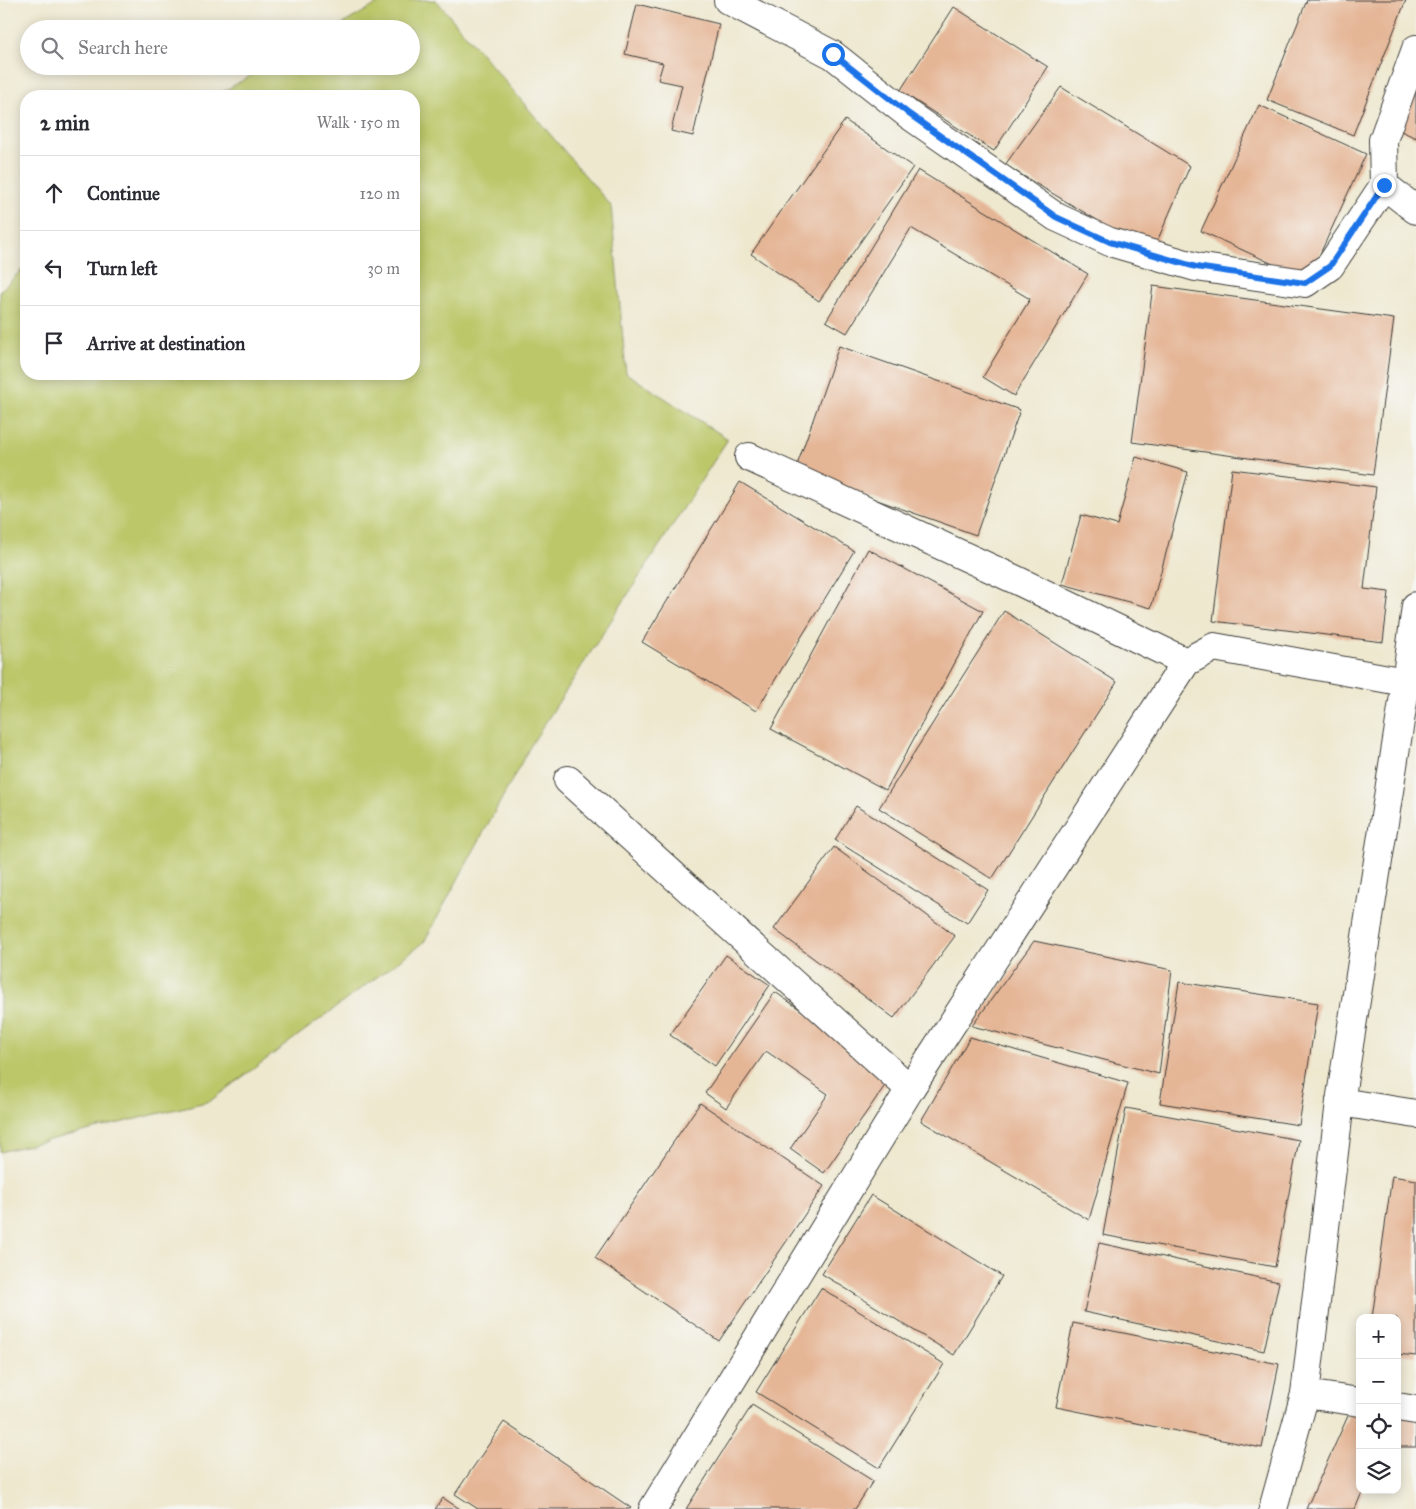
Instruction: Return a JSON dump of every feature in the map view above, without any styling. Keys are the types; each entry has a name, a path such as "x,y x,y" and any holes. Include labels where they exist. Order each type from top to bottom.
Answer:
{"street":[{"path":"728,0 833,54 909,114 1056,217 1110,242 1196,267 1305,283 1330,266 1384,185 1383,140 1416,48"},
{"path":"1384,185 1416,210"},
{"path":"749,457 1014,579 1186,662"},
{"path":"1273,1509 1305,1394 1340,1102 1411,684 1416,606"},
{"path":"653,1509 910,1089 1186,662 1214,647 1411,684"},
{"path":"568,780 910,1089"},
{"path":"1340,1102 1416,1114"},
{"path":"1305,1394 1356,1401"},
{"path":"1401,1408 1416,1410"}],"green space":[{"path":"384,0 436,0 611,206 626,373 728,439 531,745 424,942 210,1101 0,1152 0,291 20,272 20,380 420,380 420,90 226,90 252,75 420,75 420,20 350,20"}],"building":[{"path":"1307,0 1406,0 1353,135 1267,100"},
{"path":"637,4 719,24 693,136 671,131 682,85 658,80 663,63 625,54"},
{"path":"954,7 1048,67 994,151 900,91"},
{"path":"1416,84 1416,138 1399,130"},
{"path":"1061,87 1190,166 1152,253 1005,165"},
{"path":"1259,105 1366,154 1308,280 1201,231"},
{"path":"845,120 913,167 819,301 751,254"},
{"path":"918,170 1088,274 1014,396 983,377 1030,299 911,228 847,333 826,321"},
{"path":"1153,286 1394,319 1373,475 1132,442"},
{"path":"839,346 1020,410 976,535 795,471"},
{"path":"1136,457 1188,472 1151,608 1062,584 1081,515 1117,525"},
{"path":"1232,469 1376,487 1364,589 1389,592 1383,642 1213,621"},
{"path":"740,482 854,551 756,711 642,642"},
{"path":"868,549 983,611 886,790 771,729"},
{"path":"1004,611 1117,682 992,879 879,808"},
{"path":"856,806 988,890 967,923 835,840"},
{"path":"834,847 955,936 894,1018 774,929"},
{"path":"1034,941 1172,970 1159,1074 972,1026"},
{"path":"726,955 770,985 715,1066 670,1035"},
{"path":"1179,982 1318,1003 1299,1125 1160,1103"},
{"path":"775,992 893,1074 824,1173 790,1149 828,1094 766,1051 726,1108 705,1093"},
{"path":"970,1037 1128,1083 1089,1220 921,1121"},
{"path":"700,1103 824,1186 719,1341 595,1258"},
{"path":"1126,1108 1299,1140 1275,1267 1103,1235"},
{"path":"1392,1176 1416,1180 1416,1356 1401,1354 1401,1314 1373,1314"},
{"path":"871,1195 1002,1276 954,1355 822,1274"},
{"path":"1099,1243 1279,1282 1264,1351 1084,1312"},
{"path":"821,1288 944,1364 879,1468 756,1392"},
{"path":"1073,1323 1279,1364 1262,1448 1056,1407"},
{"path":"752,1405 873,1481 855,1509 686,1509"},
{"path":"1352,1407 1356,1408 1356,1494 1361,1494 1355,1509 1306,1509"},
{"path":"1401,1415 1416,1417 1416,1447 1401,1447"},
{"path":"504,1422 631,1508 478,1509 455,1494"},
{"path":"443,1498 460,1509 435,1509"}],"route":[{"path":"833,54 909,114 1056,217 1110,242 1196,267 1305,283 1330,266 1384,185"}]}
